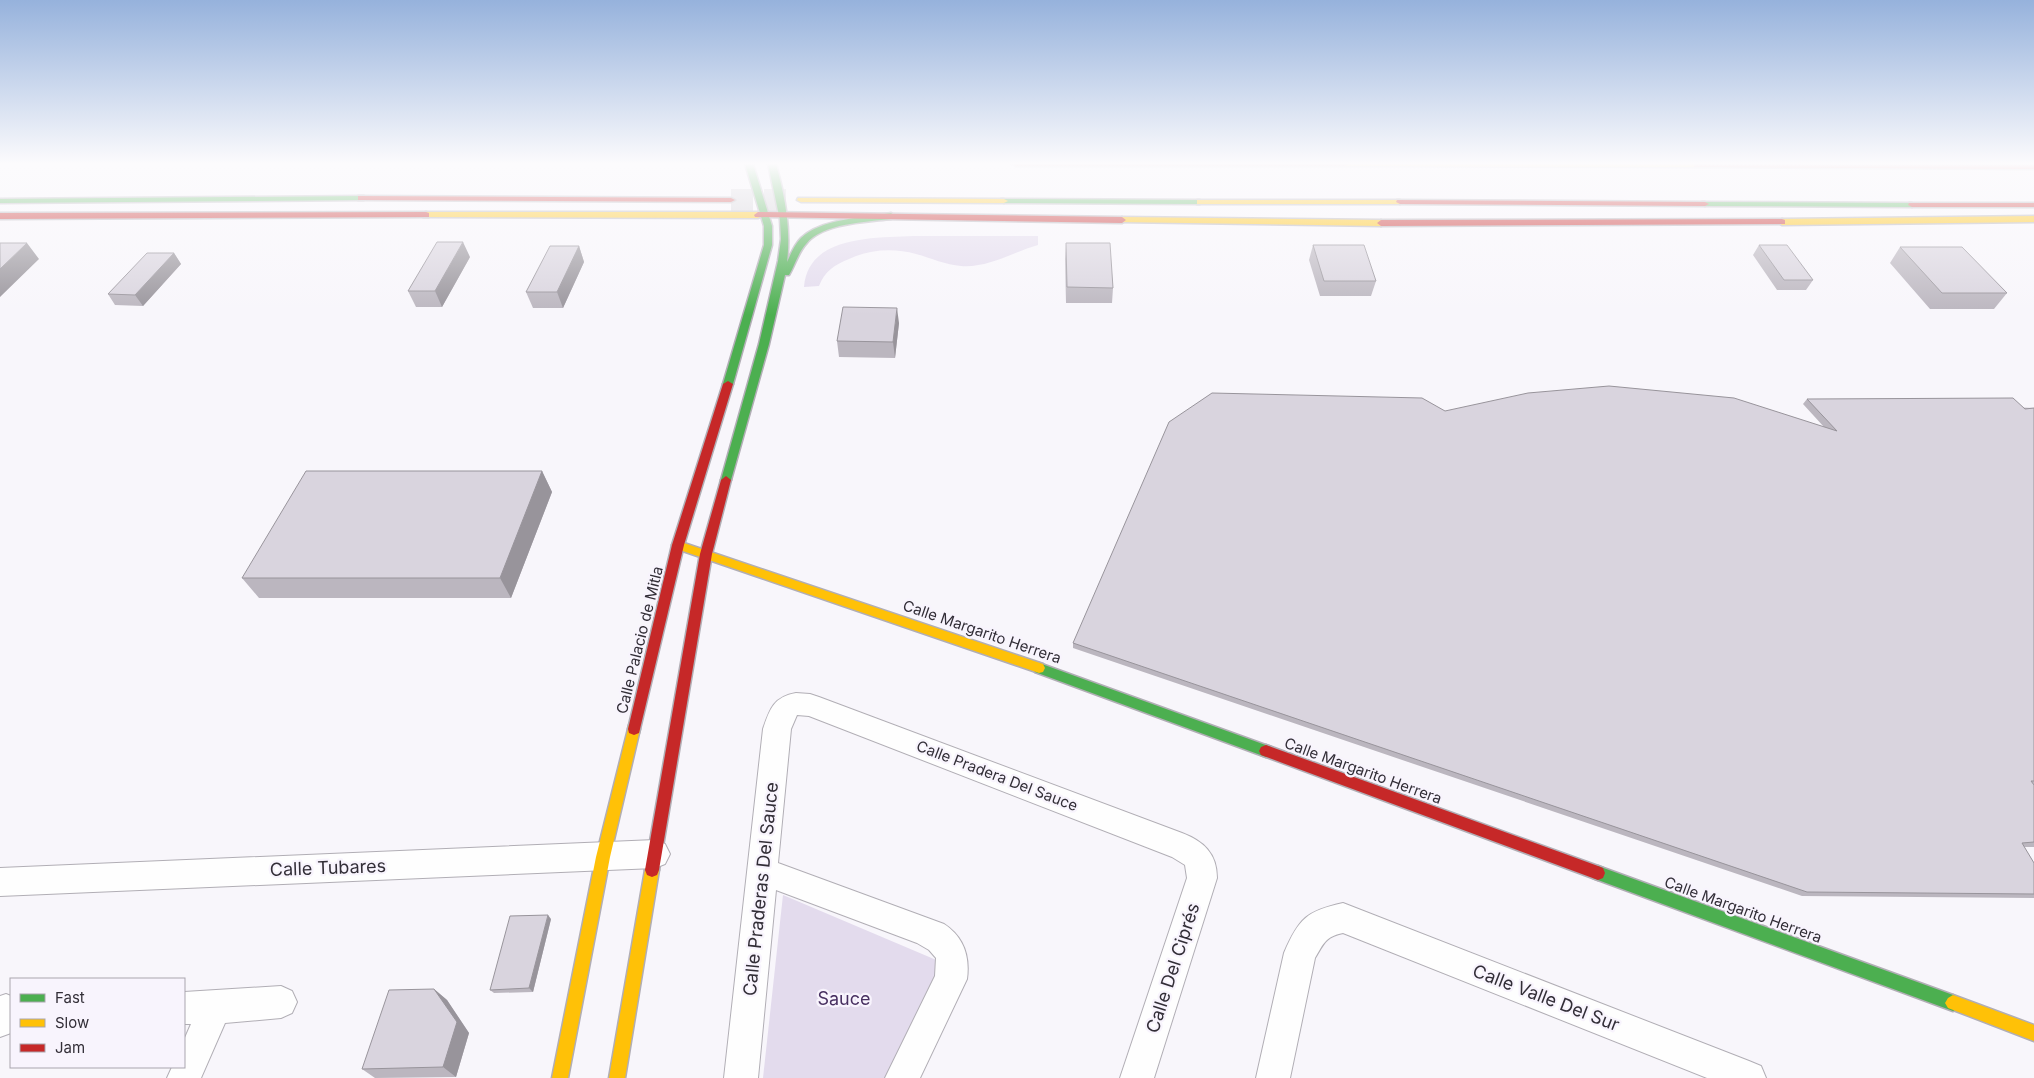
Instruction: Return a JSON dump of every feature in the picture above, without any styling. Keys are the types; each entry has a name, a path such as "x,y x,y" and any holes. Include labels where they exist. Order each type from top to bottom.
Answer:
{"main road":[{"path":"0,216 288,214"},
{"path":"470,214 891,216 1290,223 1843,222 2034,219"},
{"path":"1893,214 1983,219 2034,225"},
{"name":"Calle Palacio de Mitla","path":"560,1078 603,857 678,545 768,245 768,226 764,215"},
{"path":"617,1078 706,554 741,423 754,386 777,293 785,239 784,216"},
{"path":"777,293 799,246 807,237 819,230 891,216"},
{"name":"Calle Margarito Herrera","path":"678,545 1019,660 2034,1033"}],"street":[{"name":"Calle Pradera Del Sauce","path":"791,704 805,704 819,708 1182,846 1199,858"},
{"name":"Calle Praderas Del Sauce","path":"741,1078 777,729 784,709 791,704"},
{"name":"Calle Tubares","path":"0,882 655,854"},
{"name":"Calle Del Ciprés","path":"1137,1078 1202,878 1203,867 1199,858"},
{"path":"762,871 925,931 939,937 947,946 953,964 951,979 902,1078"},
{"name":"Calle Valle Del Sur","path":"1272,1078 1300,953 1313,931 1322,923 1343,918 1749,1078"},
{"path":"184,1078 199,1007 281,1002"}],"green space":[{"path":"913,236 1038,236 1038,245 991,262 971,266 950,264 908,252 874,251 834,266 824,276 819,286 804,287 808,270 817,257 830,249 863,239"},
{"name":"Sauce","path":"783,895 941,962 886,1078 763,1078"}],"building":[{"path":"437,242 463,242 435,291 408,291"},
{"path":"0,243 27,243 0,269"},
{"path":"1066,243 1110,243 1113,288 1067,287"},
{"path":"1313,245 1364,245 1376,281 1324,281"},
{"path":"1759,245 1787,245 1813,280 1784,280"},
{"path":"550,246 579,246 557,292 526,292"},
{"path":"1900,247 1962,247 2007,293 1942,293"},
{"path":"147,253 174,253 135,295 108,294"},
{"path":"843,307 897,308 893,342 837,341"},
{"path":"1609,386 1734,398 1837,431 1807,399 2013,398 2025,409 2034,408 2034,781 2031,781 2034,785 2034,842 2022,843 2034,863 2034,894 1807,892 1073,643 1169,422 1212,393 1422,398 1445,411 1528,393"},
{"path":"306,471 542,471 500,578 242,578"},
{"path":"548,915 529,988 490,990 510,916"},
{"path":"434,989 457,1022 443,1067 362,1069 389,990"}],"traffic: fast":[{"path":"728,384 768,245 768,226 764,214"},
{"path":"726,480 777,293 785,239 783,214"},
{"path":"786,273 799,247 813,233 834,225 891,216"},
{"path":"1039,668 1266,751"},
{"path":"1598,873 1953,1003"}],"traffic: slow":[{"path":"426,215 758,215"},
{"path":"1782,222 2034,219"},
{"path":"1122,220 1381,223"},
{"path":"678,545 1039,668"},
{"path":"560,1078 603,857 634,729"},
{"path":"617,1078 652,870"},
{"path":"1953,1003 2034,1033"}],"traffic: jam":[{"path":"0,216 426,215"},
{"path":"758,215 1122,220"},
{"path":"1381,223 1782,222"},
{"path":"634,729 678,545 728,384"},
{"path":"652,870 706,554 726,480"},
{"path":"1266,751 1598,873"}]}
